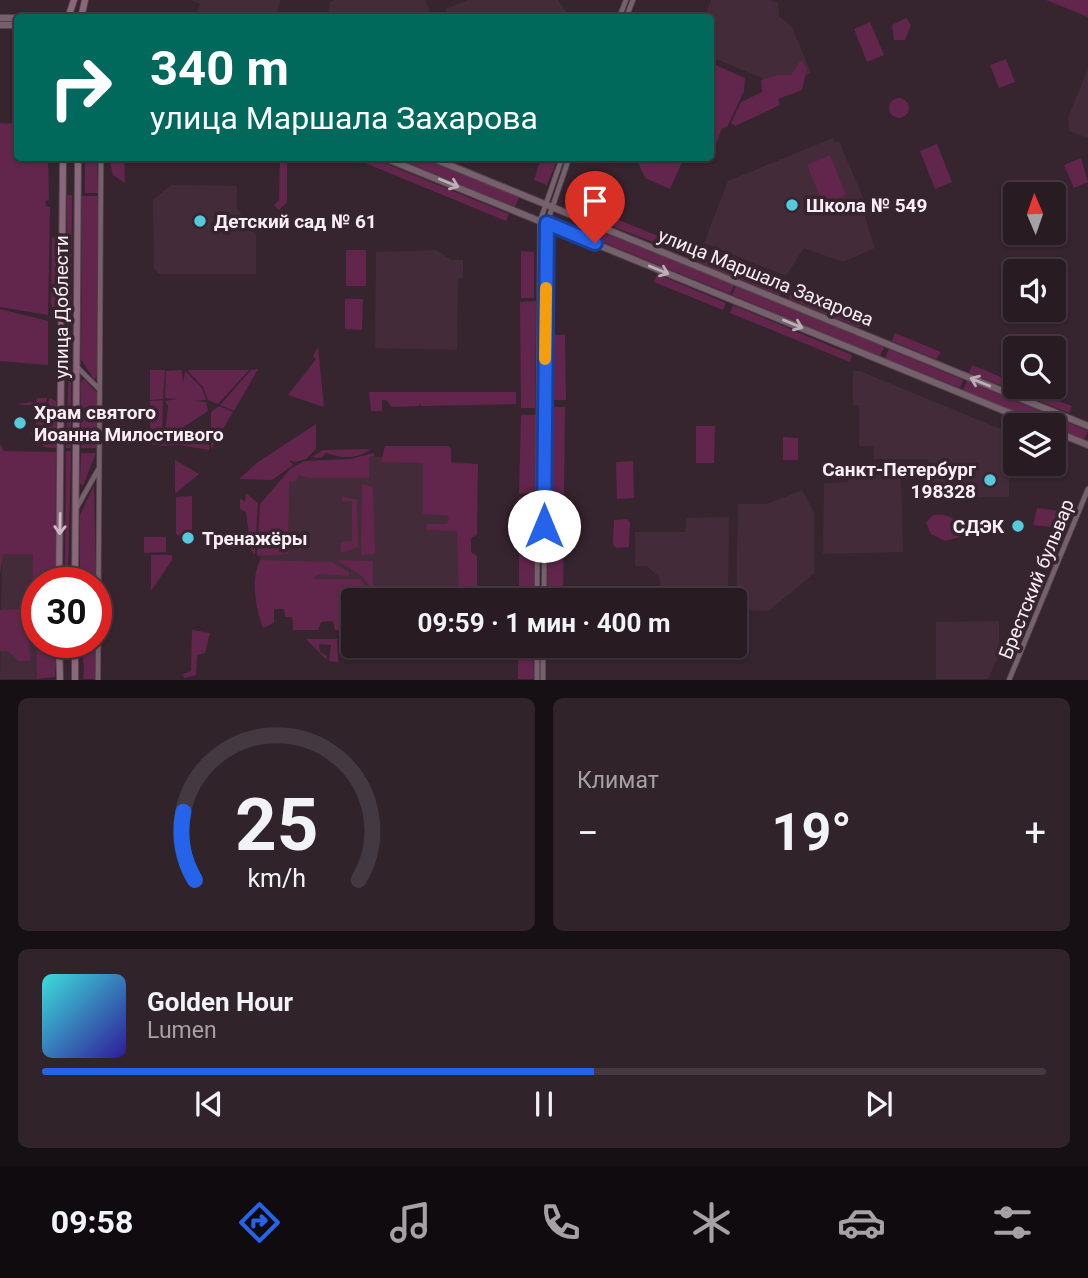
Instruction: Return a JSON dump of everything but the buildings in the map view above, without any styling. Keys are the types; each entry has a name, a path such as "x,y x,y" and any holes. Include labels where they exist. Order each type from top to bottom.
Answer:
{"main road":[{"name":"улица Доблести","path":"60,567 63,161"},
{"name":"улица Доблести","path":"75,567 78,161"},
{"path":"62,338 71,342 76,338"},
{"path":"62,366 67,361 76,366"},
{"path":"60,658 60,680"},
{"path":"75,658 75,680"}],"street":[{"path":"98,680 100,161"},
{"name":"улица Маршала Захарова","path":"393,161 1011,413"},
{"name":"улица Маршала Захарова","path":"439,161 1088,426"},
{"path":"537,588 544,222 561,161"},
{"path":"547,205 568,161"},
{"path":"544,222 544,588"},
{"path":"76,366 100,390"},
{"path":"1066,436 1088,445"},
{"path":"75,509 99,468"},
{"name":"Брестский бульвар","path":"1009,680 1088,489"},
{"path":"537,658 537,680"},
{"path":"543,658 543,680"}],"shaded area":[{"path":"191,0 281,0 276,14 196,14 200,4"},
{"path":"425,0 431,14 328,14 330,2"},
{"path":"467,0 558,0 568,14 447,14 446,9"},
{"path":"711,0 770,0 778,3 779,16 792,27 811,73 783,87 714,58 714,14 706,14"},
{"path":"1046,0 1088,0 1088,17"},
{"path":"906,18 911,25 905,40 894,40 892,25"},
{"path":"870,22 884,55 867,62 854,29"},
{"path":"1006,59 1015,82 999,88 990,65"},
{"path":"801,60 807,68 802,90 778,99 780,105 735,126 731,123 741,102 762,92 761,80 778,75 791,75"},
{"path":"714,64 745,78 744,91 727,127 722,128 714,150"},
{"path":"1088,69 1088,138 1069,131 1068,117"},
{"path":"899,98 906,101 909,108 906,115 899,118 892,115 889,108 892,101"},
{"path":"0,123 14,124 14,161 48,161 49,200 45,201 46,206 50,207 48,315 0,307"},
{"name":"Школа № 549","path":"833,138 835,142 839,141 870,214 865,217 875,248 843,262 804,248 786,276 704,243 728,181"},
{"path":"937,144 952,182 935,189 920,151"},
{"path":"830,155 846,195 823,204 807,165"},
{"path":"1081,158 1088,182 1074,188 1064,165"},
{"path":"85,161 97,161 98,193 85,193"},
{"path":"110,161 124,161 125,183 113,175"},
{"path":"280,161 287,161 287,202 279,210 274,205 279,200"},
{"path":"360,161 379,161 509,214 506,221"},
{"path":"403,161 429,161 519,197 515,207"},
{"path":"540,161 557,161 547,185 534,180"},
{"path":"637,161 683,161 670,189 645,178"},
{"name":"Детский сад № 61","path":"171,185 237,186 237,208 256,234 256,274 159,274 154,269 153,200"},
{"path":"67,195 72,195 71,337 68,339"},
{"path":"82,196 98,196 97,376 94,380 81,359"},
{"path":"589,208 693,250 691,257 586,216"},
{"path":"583,224 734,285 730,294 580,233"},
{"path":"55,237 56,315 51,304 52,238"},
{"path":"346,250 366,250 366,286 346,286"},
{"path":"437,250 451,260 463,260 463,278 458,279 457,350 375,348 376,252"},
{"path":"521,251 534,252 534,298 521,298"},
{"path":"698,252 740,269 737,278 696,261"},
{"path":"742,270 787,288 779,295 740,279"},
{"path":"657,274 726,303 723,310 654,282"},
{"path":"736,286 884,347 880,356 732,295"},
{"path":"791,290 866,321 863,327 858,327 789,299"},
{"path":"345,299 363,299 362,330 345,329"},
{"path":"536,301 535,408 521,408 520,302"},
{"path":"733,305 852,355 850,362 730,313"},
{"path":"0,309 48,321 48,365 0,361"},
{"path":"895,333 941,352 936,359 892,341"},
{"path":"550,335 565,335 566,400 550,400"},
{"path":"318,347 324,407 288,395 316,359 313,356"},
{"path":"889,349 963,380 960,388 885,358"},
{"path":"69,365 71,448 66,448"},
{"path":"972,365 1003,378 1003,386 969,373"},
{"path":"258,369 234,411 220,405 251,370"},
{"path":"150,370 165,370 163,399 150,400"},
{"path":"182,370 183,384 185,371 202,388 206,400 194,401 206,402 208,411 164,440 168,406 165,401 177,399 165,398 166,371"},
{"path":"187,370 249,370 218,404 208,400 203,387"},
{"path":"853,371 860,371 1003,430 1003,476 1009,476 1009,497 929,497 928,459 874,459 873,446 859,446 859,405 853,405"},
{"path":"84,379 97,393 96,448 81,448 81,382"},
{"path":"967,381 1003,396 1003,399 1011,399 1044,413 1019,413 963,390"},
{"path":"369,392 516,392 516,404 421,406 420,402 419,406 392,407 386,400 382,400 382,411 371,411"},
{"path":"37,398 47,398 43,437 38,447 36,435 30,434 36,429 36,406 14,404 36,402"},
{"path":"49,398 56,401 56,448 43,447"},
{"path":"1035,399 1054,399 1072,406 1069,413"},
{"path":"163,400 162,441 156,445 150,443 150,401"},
{"path":"219,406 233,412 211,449 211,412"},
{"path":"551,407 565,407 564,494 548,493"},
{"path":"521,415 536,415 535,493 519,494"},
{"path":"1066,422 1088,431 1084,440 1066,433"},
{"path":"316,424 316,449 306,459 295,462 289,460 293,465 272,480 239,479 258,462"},
{"path":"696,426 715,426 714,463 696,463"},
{"path":"188,427 209,439 209,450 179,445 159,446"},
{"path":"783,437 798,438 798,460 783,460"},
{"path":"0,444 4,451 56,452 55,567 33,567 33,554 3,554 0,574"},
{"path":"385,446 448,446 451,449 451,463 478,464 477,535 471,538 471,552 477,556 477,588 459,588 457,531 427,530 426,524 446,524 449,520 447,515 423,514 423,463 381,462"},
{"path":"371,449 354,456 343,457 326,453 321,458 312,457 323,450"},
{"path":"66,451 71,451 68,567 65,567"},
{"path":"81,453 96,453 83,486 80,483"},
{"path":"374,453 374,456 369,457 369,478 309,478 298,475 296,481 289,482 288,554 257,556 260,504 291,468 305,461 350,459"},
{"path":"369,456 471,463 470,588 341,588 341,604 292,618 292,606 260,606 261,506 286,475 306,475 309,478 368,478"},
{"path":"175,460 199,474 176,493 175,492"},
{"path":"633,461 634,498 617,499 616,462"},
{"path":"901,475 903,552 823,554 824,483 848,482 849,478"},
{"path":"362,484 373,487 375,554 361,555"},
{"path":"94,485 96,567 80,567 80,515"},
{"path":"802,490 814,512 814,574 768,611 747,610 747,588 736,588 738,504 767,504"},
{"path":"246,493 258,503 255,555 251,550 246,512 240,509 240,498 245,502"},
{"path":"192,496 192,530 187,530 192,531 193,541 176,534 176,497"},
{"path":"342,496 357,500 358,547 341,553 341,542 352,541 352,501 342,501"},
{"path":"519,497 535,497 535,523 519,523"},
{"path":"1037,508 1066,512 1060,528 1033,525"},
{"path":"549,512 564,512 563,588 547,588"},
{"path":"933,515 945,515 954,519 960,526 960,537 945,541 931,534 926,523"},
{"path":"729,517 728,588 660,588 660,578 647,566 635,566 635,532 685,532 686,518"},
{"path":"627,519 630,522 629,547 616,548 613,544 614,520"},
{"path":"519,528 535,528 534,588 519,588"},
{"path":"144,537 166,537 166,552 144,553"},
{"path":"33,553 34,567 21,567 21,658 37,658 37,679 0,679 2,554"},
{"path":"151,555 172,555 172,560 151,591"},
{"path":"260,560 332,562 349,572 349,576 320,574 312,579 361,579 366,588 341,588 341,630 335,630 333,621 321,622 318,630 293,630 292,617 285,617 284,609 274,609 274,623 263,628 256,603 257,568"},
{"path":"337,560 373,561 373,588 363,577"},
{"path":"18,609 21,612 21,658 30,658 30,661 18,661 8,651 0,651 0,610"},
{"path":"999,621 999,656 988,679 936,679 936,622"},
{"path":"192,630 210,633 205,653 197,655 196,675 184,678 183,674 191,671"},
{"path":"306,639 337,639 338,662 329,661 331,645 319,644 320,652 327,656 326,659"},
{"path":"37,658 55,658 55,677 37,679"},
{"path":"83,658 95,658 95,679 83,679"},
{"path":"518,658 533,658 534,679 518,679"}],"slow traffic":[{"path":"545,359 546,288"}],"place":[{"name":"Школа № 549","path":"792,205"},
{"name":"Детский сад № 61","path":"200,221"},
{"name":"Храм святого Иоанна Милостивого","path":"20,423"},
{"name":"Санкт-Петербург 198328","path":"990,480"},
{"name":"СДЭК","path":"1018,526"},
{"name":"Тренажёры","path":"188,538"}],"route":[{"path":"544,526 547,223 595,243"}]}
